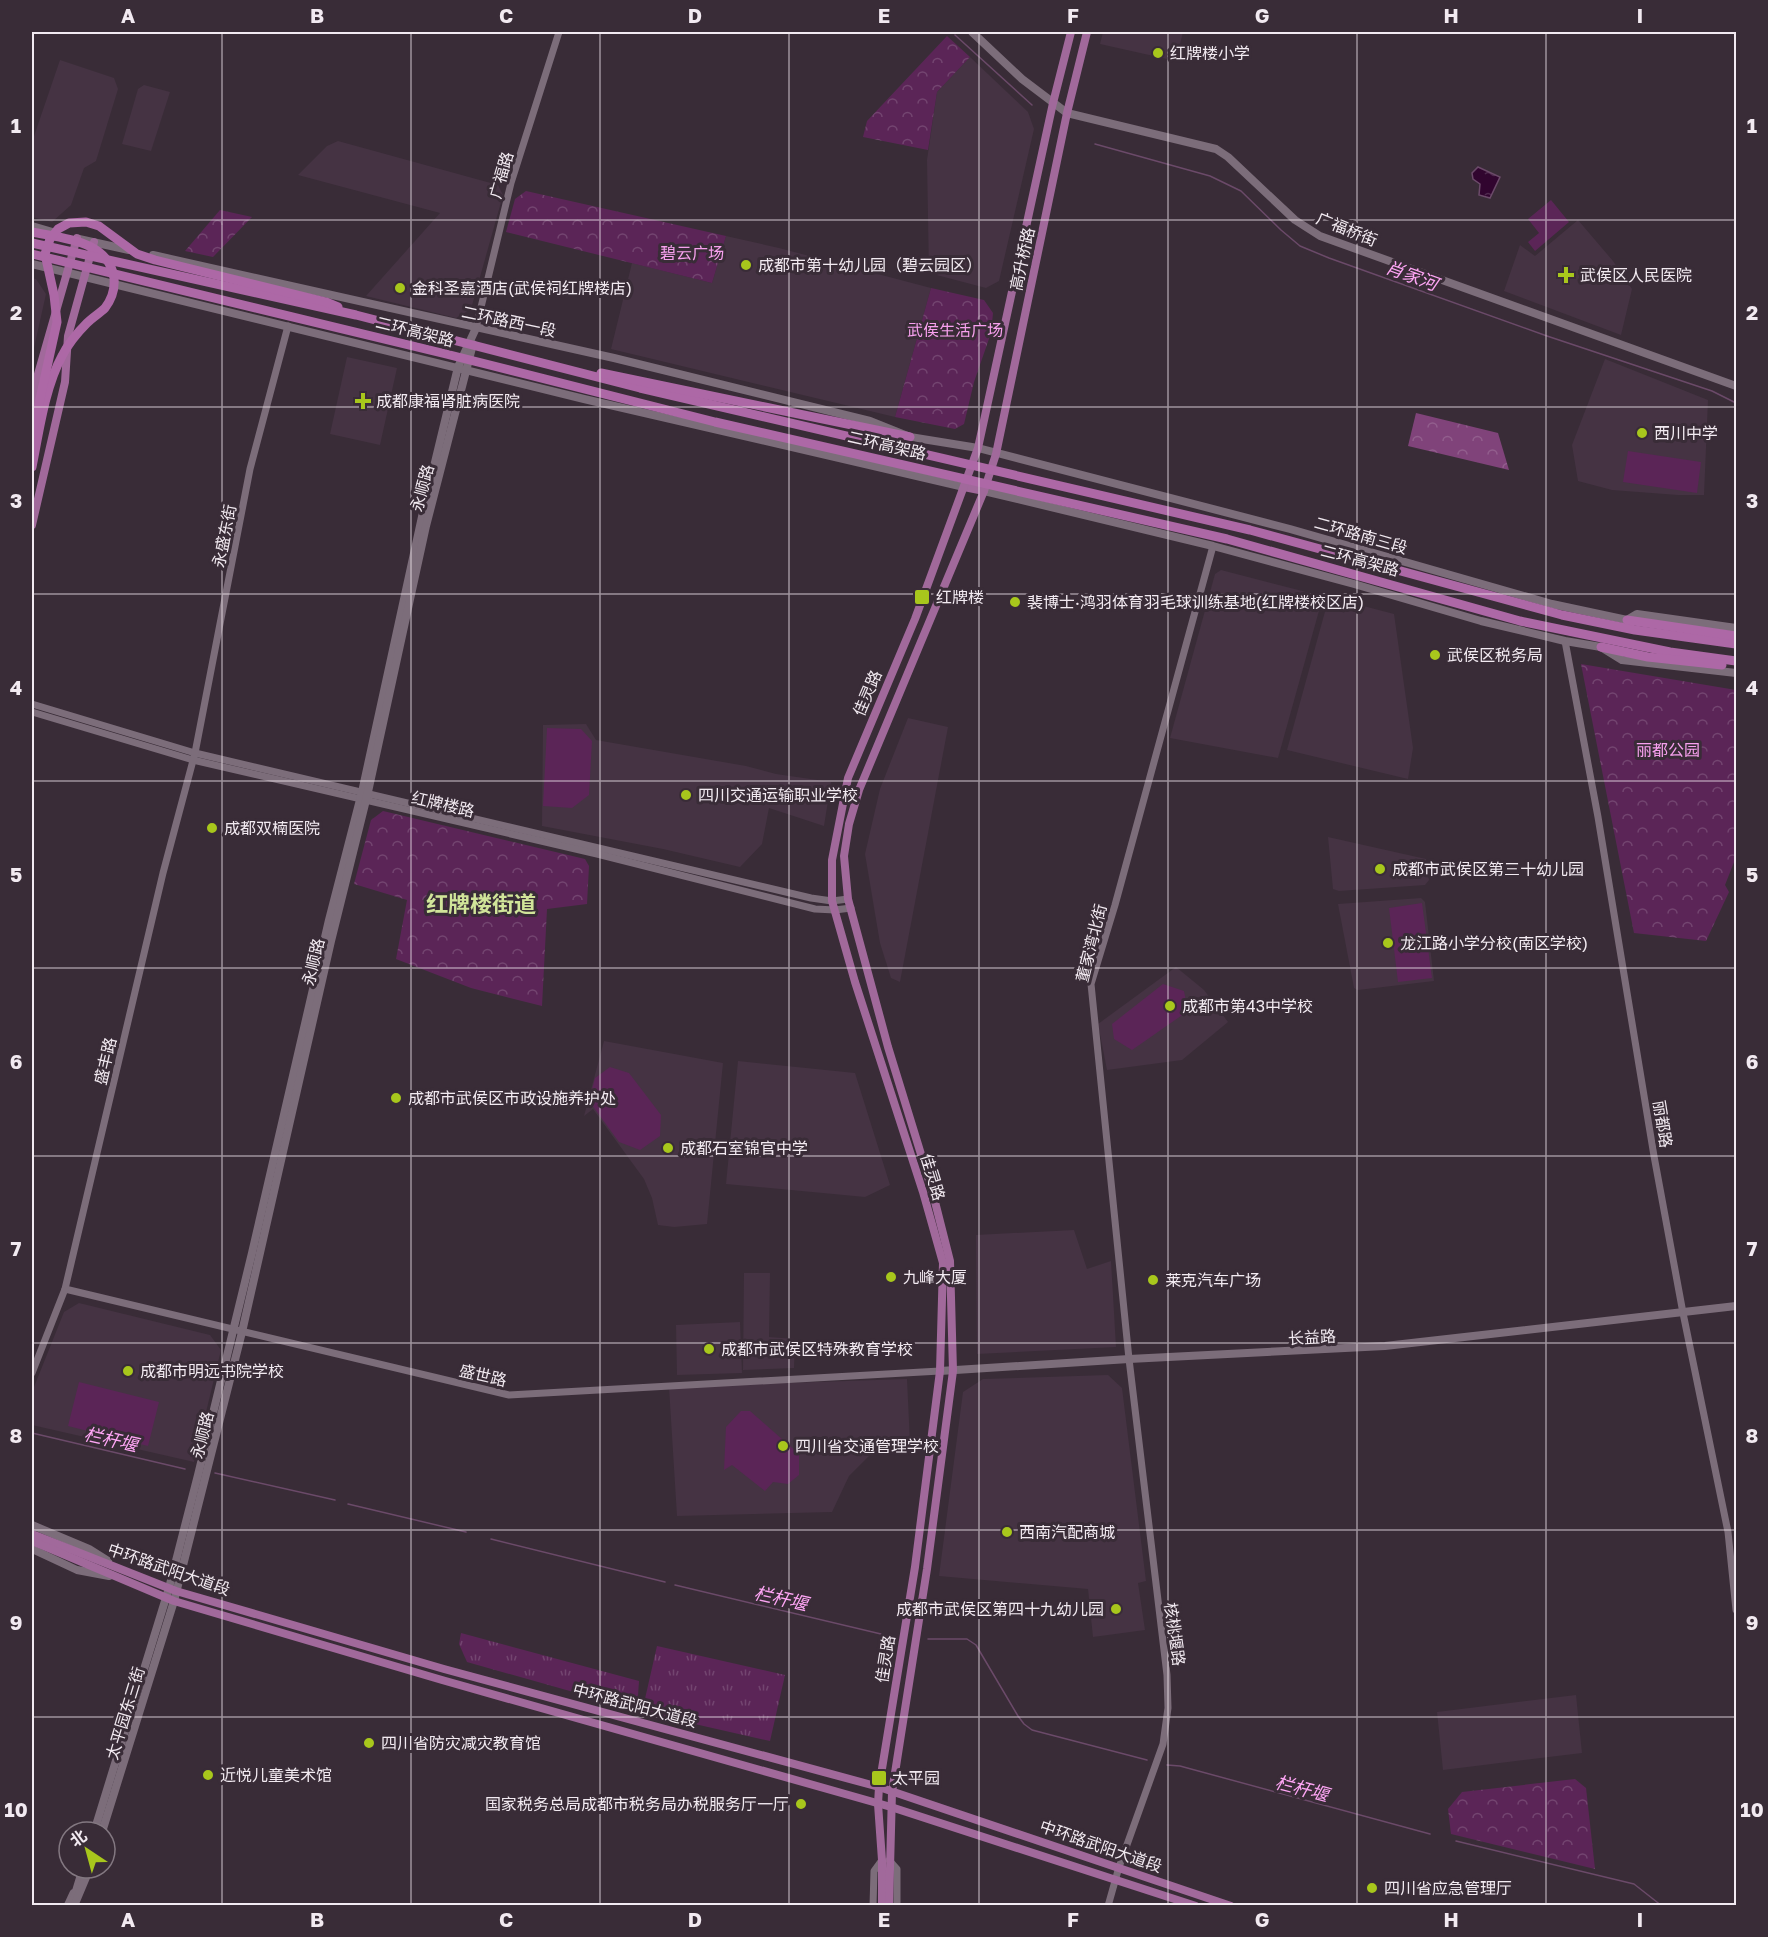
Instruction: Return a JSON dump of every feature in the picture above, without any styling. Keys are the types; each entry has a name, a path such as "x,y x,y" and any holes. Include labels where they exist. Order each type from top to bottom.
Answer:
{"highway":[{"path":"32,435 57,322 45,249 53,234 69,223 80,221 93,223 138,254 155,260 326,302 356,315"},
{"path":"32,232 83,243 97,249 109,263 114,282 112,297 87,323 62,356 54,374 32,467"},
{"name":"二环高架路","path":"32,243 356,315 547,366 1250,530 1562,615 1635,630 1737,644"},
{"name":"二环高架路","path":"32,254 715,422 1227,539 1520,621 1658,650 1737,661"},
{"path":"547,366 618,376 910,437"},
{"path":"1628,620 1737,636"},
{"path":"1601,647 1648,657 1737,667"}],"main road":[{"path":"972,32 1022,79 1067,113"},
{"name":"高升桥路","path":"964,487 978,448 1053,103 1071,32"},
{"name":"高升桥路","path":"984,491 996,454 1067,113 1087,32"},
{"name":"广福桥街","path":"1067,113 1210,146 1228,157 1295,220 1320,236 1737,386"},
{"name":"二环路西一段","path":"32,226 76,238 614,358 870,421 910,437 978,448"},
{"path":"32,405 76,238"},
{"path":"32,525 65,382 68,336 94,242"},
{"path":"32,264 596,402 1213,546 1481,621 1601,647 1622,660 1737,673"},
{"name":"永顺路","path":"170,1599 238,1331 331,940 462,368 476,328"},
{"name":"二环路南三段","path":"978,448 1290,529 1552,603 1628,620 1637,614 1737,628"},
{"name":"佳灵路","path":"886,1860 878,1804 879,1787 915,1567 940,1371 942,1263 923,1192 855,982 833,906 832,860 848,778 915,619 964,487"},
{"name":"佳灵路","path":"889,1905 886,1888 886,1860 892,1792 927,1569 953,1371 950,1261 932,1190 888,1047 849,903 844,856 858,790 984,491"},
{"name":"长益路","path":"940,1371 1385,1346 1737,1306"},
{"path":"32,1525 89,1549 119,1574"},
{"name":"中环路武阳大道段","path":"32,1534 83,1560"},
{"name":"中环路武阳大道段","path":"32,1542 119,1574 170,1599 442,1680 891,1807 1196,1905"},
{"path":"32,1549 78,1570 119,1574"},
{"name":"中环路武阳大道段","path":"119,1574 444,1669 879,1787 1231,1905"},
{"path":"98,1820 170,1599"},
{"name":"太平园东三街","path":"106,1820 170,1599"},
{"path":"80,1887 81,1880"},
{"path":"73,1905 84,1880"},
{"name":"佳灵路","path":"882,1905 886,1888"}],"street":[{"name":"广福路","path":"476,328 511,183 559,32"},
{"name":"永盛东街","path":"194,756 250,469 288,326"},
{"name":"董家湾北街","path":"1130,1359 1091,984 1115,905 1213,546"},
{"name":"丽都路","path":"1565,641 1598,817 1654,1156 1683,1313 1728,1532 1737,1610"},
{"name":"红牌楼路","path":"32,704 194,756"},
{"name":"红牌楼路","path":"32,712 194,756 788,893 833,906 849,903"},
{"name":"盛丰路","path":"32,1373 65,1289 163,873 194,756"},
{"name":"盛世路","path":"65,1289 509,1395 940,1371"},
{"name":"核桃堰路","path":"1108,1905 1115,1878 1163,1744 1168,1708 1167,1676 1130,1359"},
{"path":"873,1905 874,1871 886,1860 897,1869 897,1905"},
{"path":"67,1905 80,1887"},
{"path":"79,1905 80,1887"}],"shaded area":[{"name":"红牌楼小学","path":"1103,32 1183,32 1176,61 1100,44"},
{"path":"970,57 1028,112 1034,129 999,281 986,288 929,273 927,160 937,92"},
{"path":"60,60 114,78 118,89 96,161 84,168 71,205 52,222 32,217 32,142"},
{"path":"144,85 170,92 151,151 122,144 138,89"},
{"path":"338,141 498,185 503,195 471,309 456,318 366,296 440,213 298,175 327,146"},
{"name":"武侯区人民医院","path":"1578,220 1613,261 1632,289 1621,335 1504,291 1520,245 1535,256"},
{"path":"726,236 931,288 895,417 611,349 632,263 712,283"},
{"path":"32,278 36,279 46,294 32,357"},
{"name":"成都康福肾脏病医院","path":"347,357 397,368 380,445 330,434"},
{"name":"西川中学","path":"1605,359 1708,400 1704,495 1612,490 1578,481 1572,445"},
{"path":"1221,570 1318,595 1322,600 1278,758 1170,738 1215,574"},
{"path":"1329,597 1394,614 1413,748 1408,779 1287,750"},
{"path":"908,718 948,727 900,982 891,978 880,943 865,854 880,789"},
{"name":"四川交通运输职业学校","path":"586,724 596,740 746,766 776,774 831,782 824,826 769,808 762,844 740,867 663,849 542,826 543,725"},
{"name":"成都市武侯区第三十幼儿园","path":"1328,837 1426,859 1429,880 1425,885 1339,891 1333,889"},
{"name":"龙江路小学分校(南区学校)","path":"1421,898 1425,902 1434,981 1358,990 1354,988 1338,904"},
{"name":"成都市第43中学校","path":"1176,967 1204,990 1228,1022 1182,1060 1107,1070 1098,1024"},
{"name":"成都石室锦官中学","path":"604,1041 723,1063 707,1224 674,1227 658,1225 652,1198 644,1179 593,1109 584,1116"},
{"path":"738,1061 855,1073 890,1185 865,1197 726,1184"},
{"path":"1074,1230 1087,1269 1111,1261 1116,1347 977,1354 976,1235"},
{"path":"744,1273 770,1273 769,1337 795,1339 794,1368 743,1370"},
{"name":"成都市明远书院学校","path":"79,1303 210,1335 221,1350 194,1462 32,1425 32,1392 64,1312"},
{"name":"成都市武侯区特殊教育学校","path":"740,1322 742,1373 677,1375 676,1325"},
{"path":"1108,1375 1122,1388 1146,1581 1138,1583 1145,1630 1093,1637 1088,1589 939,1576 963,1392 983,1379"},
{"name":"四川省交通管理学校","path":"907,1379 910,1443 876,1449 849,1476 832,1512 677,1516 669,1387"},
{"path":"1576,1695 1582,1753 1443,1770 1437,1712"}],"green space":[{"path":"947,36 970,57 937,92 928,150 863,137 867,121"},
{"name":"碧云广场","path":"526,191 726,236 712,283 506,232 515,199"},
{"path":"1551,200 1569,222 1535,251 1528,242 1539,233 1528,219"},
{"path":"220,210 252,217 213,257 185,251"},
{"name":"武侯生活广场","path":"931,288 984,300 993,313 991,333 974,382 964,424 955,429 895,417"},
{"path":"1416,413 1498,433 1509,470 1408,446"},
{"path":"1628,451 1701,462 1697,493 1623,482"},
{"name":"丽都公园","path":"1581,664 1736,690 1736,857 1725,885 1729,892 1706,941 1634,933"},
{"path":"547,728 581,729 592,741 589,795 572,808 543,806"},
{"path":"383,811 585,859 589,866 587,904 547,909 542,1006 471,988 396,959 407,900 354,884 371,820"},
{"path":"1422,903 1432,978 1398,982 1389,908"},
{"path":"1163,984 1184,991 1188,1011 1132,1050 1114,1039 1112,1024"},
{"path":"610,1067 629,1073 661,1115 660,1136 640,1150 619,1142 589,1101 595,1078"},
{"path":"79,1382 159,1402 148,1446 68,1426"},
{"path":"741,1411 750,1411 799,1454 799,1475 788,1484 773,1482 765,1491 732,1465 724,1470 726,1427"},
{"path":"461,1633 639,1681 637,1710 467,1662 459,1644"},
{"path":"657,1646 785,1675 770,1741 642,1712"},
{"path":"1575,1779 1586,1788 1595,1869 1451,1834 1448,1809 1462,1792"}],"water":[{"path":"1478,167 1500,177 1490,198 1479,195 1480,184 1473,179 1472,173"}],"waterway":[{"name":"肖家河","path":"955,35 1032,105"},
{"name":"肖家河","path":"1095,144 1210,176 1241,191 1300,246 1329,258 1547,336 1712,391 1736,403"},
{"name":"栏杆堰","path":"32,1433 185,1469"},
{"name":"栏杆堰","path":"215,1473 335,1500"},
{"name":"栏杆堰","path":"348,1504 466,1532"},
{"name":"栏杆堰","path":"491,1539 665,1582"},
{"name":"栏杆堰","path":"675,1585 881,1634"},
{"name":"栏杆堰","path":"928,1639 967,1639 976,1645 1018,1716 1032,1730 1147,1760"},
{"name":"栏杆堰","path":"1167,1765 1180,1766 1430,1834"},
{"name":"栏杆堰","path":"1456,1841 1634,1884 1662,1906"}],"place":[{"name":"红牌楼小学","path":"1158,53"},
{"name":"成都市第十幼儿园（碧云园区）","path":"746,265"},
{"name":"武侯区人民医院","path":"1566,275"},
{"name":"金科圣嘉酒店(武侯祠红牌楼店)","path":"400,288"},
{"name":"成都康福肾脏病医院","path":"363,401"},
{"name":"西川中学","path":"1642,433"},
{"name":"红牌楼","path":"922,597"},
{"name":"裴博士·鸿羽体育羽毛球训练基地(红牌楼校区店)","path":"1015,602"},
{"name":"武侯区税务局","path":"1435,655"},
{"name":"四川交通运输职业学校","path":"686,795"},
{"name":"成都双楠医院","path":"212,828"},
{"name":"成都市武侯区第三十幼儿园","path":"1380,869"},
{"name":"龙江路小学分校(南区学校)","path":"1388,943"},
{"name":"成都市第43中学校","path":"1170,1006"},
{"name":"成都市武侯区市政设施养护处","path":"396,1098"},
{"name":"成都石室锦官中学","path":"668,1148"},
{"name":"九峰大厦","path":"891,1277"},
{"name":"莱克汽车广场","path":"1153,1280"},
{"name":"成都市武侯区特殊教育学校","path":"709,1349"},
{"name":"成都市明远书院学校","path":"128,1371"},
{"name":"四川省交通管理学校","path":"783,1446"},
{"name":"西南汽配商城","path":"1007,1532"},
{"name":"成都市武侯区第四十九幼儿园","path":"1116,1609"},
{"name":"四川省防灾减灾教育馆","path":"369,1743"},
{"name":"近悦儿童美术馆","path":"208,1775"},
{"name":"太平园","path":"879,1778"},
{"name":"国家税务总局成都市税务局办税服务厅一厅","path":"801,1804"},
{"name":"四川省应急管理厅","path":"1372,1888"}],"district":[{"name":"红牌楼街道","path":"481,903"}]}
